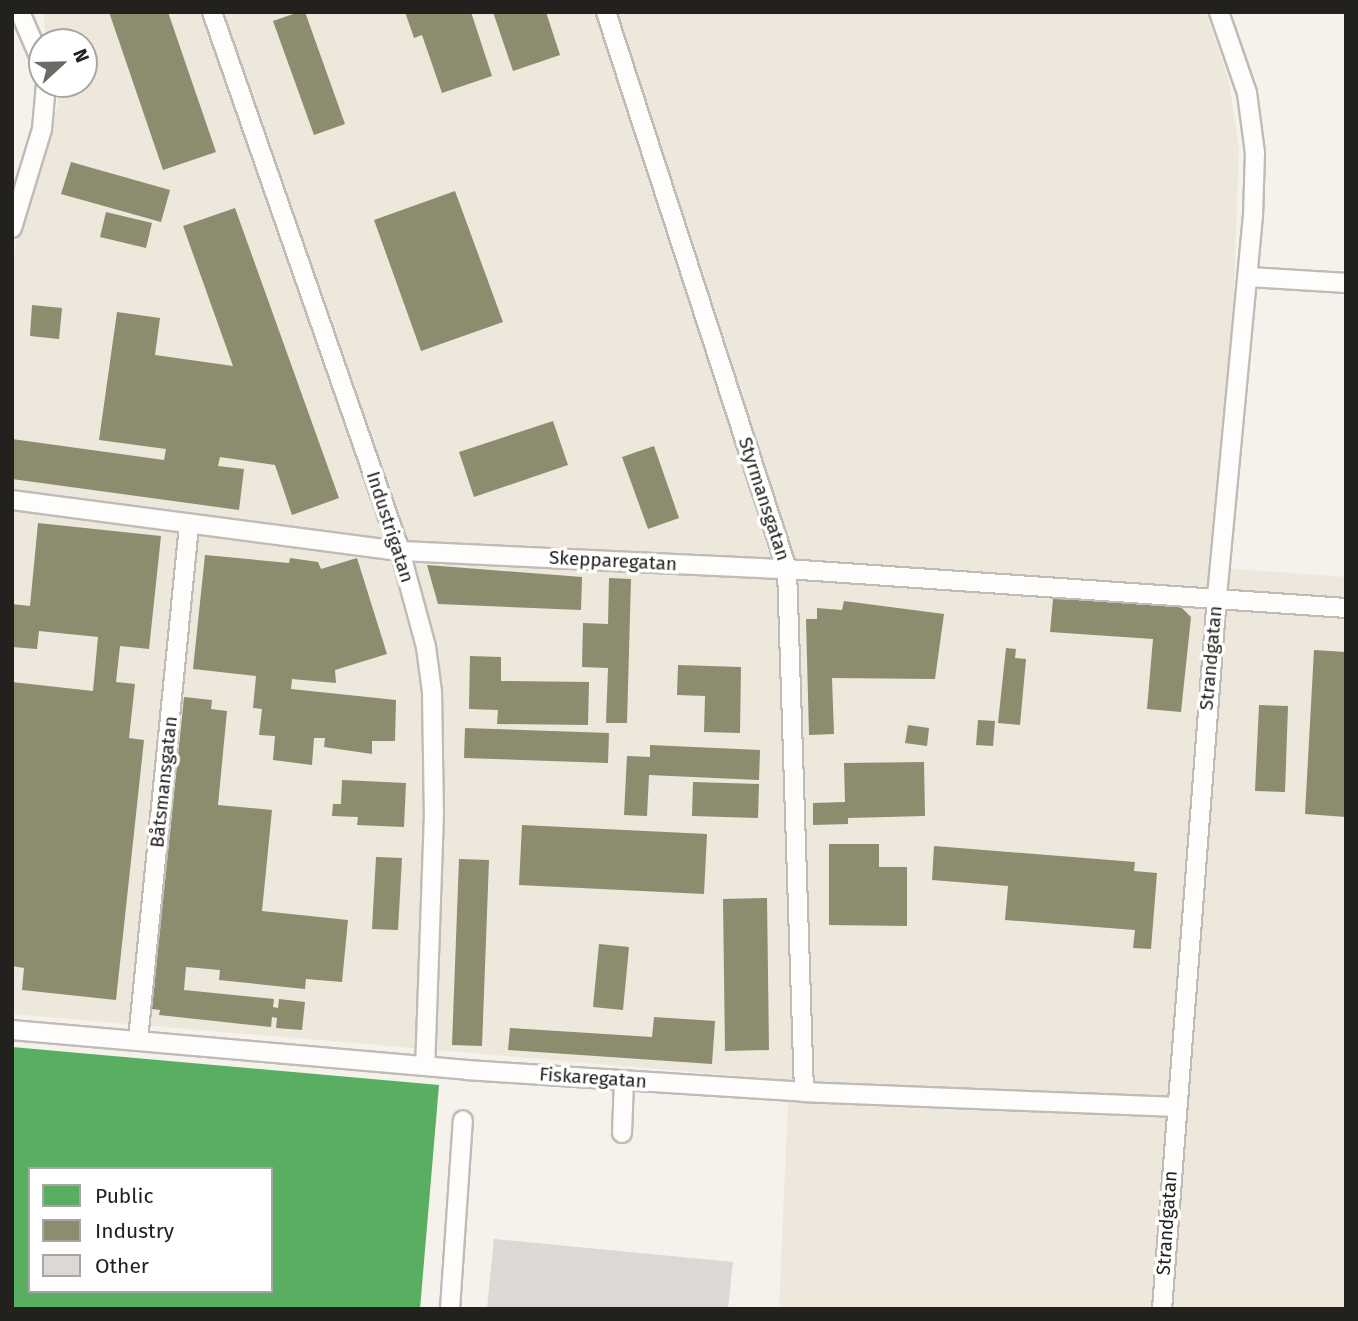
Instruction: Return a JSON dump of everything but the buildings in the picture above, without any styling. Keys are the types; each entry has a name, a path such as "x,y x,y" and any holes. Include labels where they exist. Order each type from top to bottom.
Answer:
{"street":[{"path":"20,12 28,31"},
{"name":"Industrigatan","path":"212,12 400,551 426,647 432,692 434,813 425,1066"},
{"name":"Styrmansgatan","path":"606,12 787,569 804,1091"},
{"name":"Strandgatan","path":"1161,1309 1217,596 1250,277 1255,153 1247,93 1219,12"},
{"path":"12,228 18,188 42,129 45,98"},
{"path":"1250,277 1346,283"},
{"name":"Skepparegatan","path":"12,500 400,551 787,569 1217,596 1346,608"},
{"name":"Båtsmansgatan","path":"138,1040 189,525"},
{"name":"Fiskaregatan","path":"12,1030 425,1066 624,1080 804,1091 1175,1107"},
{"path":"622,1133 624,1080"},
{"path":"450,1309 463,1120"}],"shaded area":[{"path":"43,12 1206,12 1229,81 1239,149 1233,315 1208,567 1346,577 1346,1309 779,1309 789,1080 12,1014 12,258 58,105 58,98 98,98 98,28 45,28"}]}
